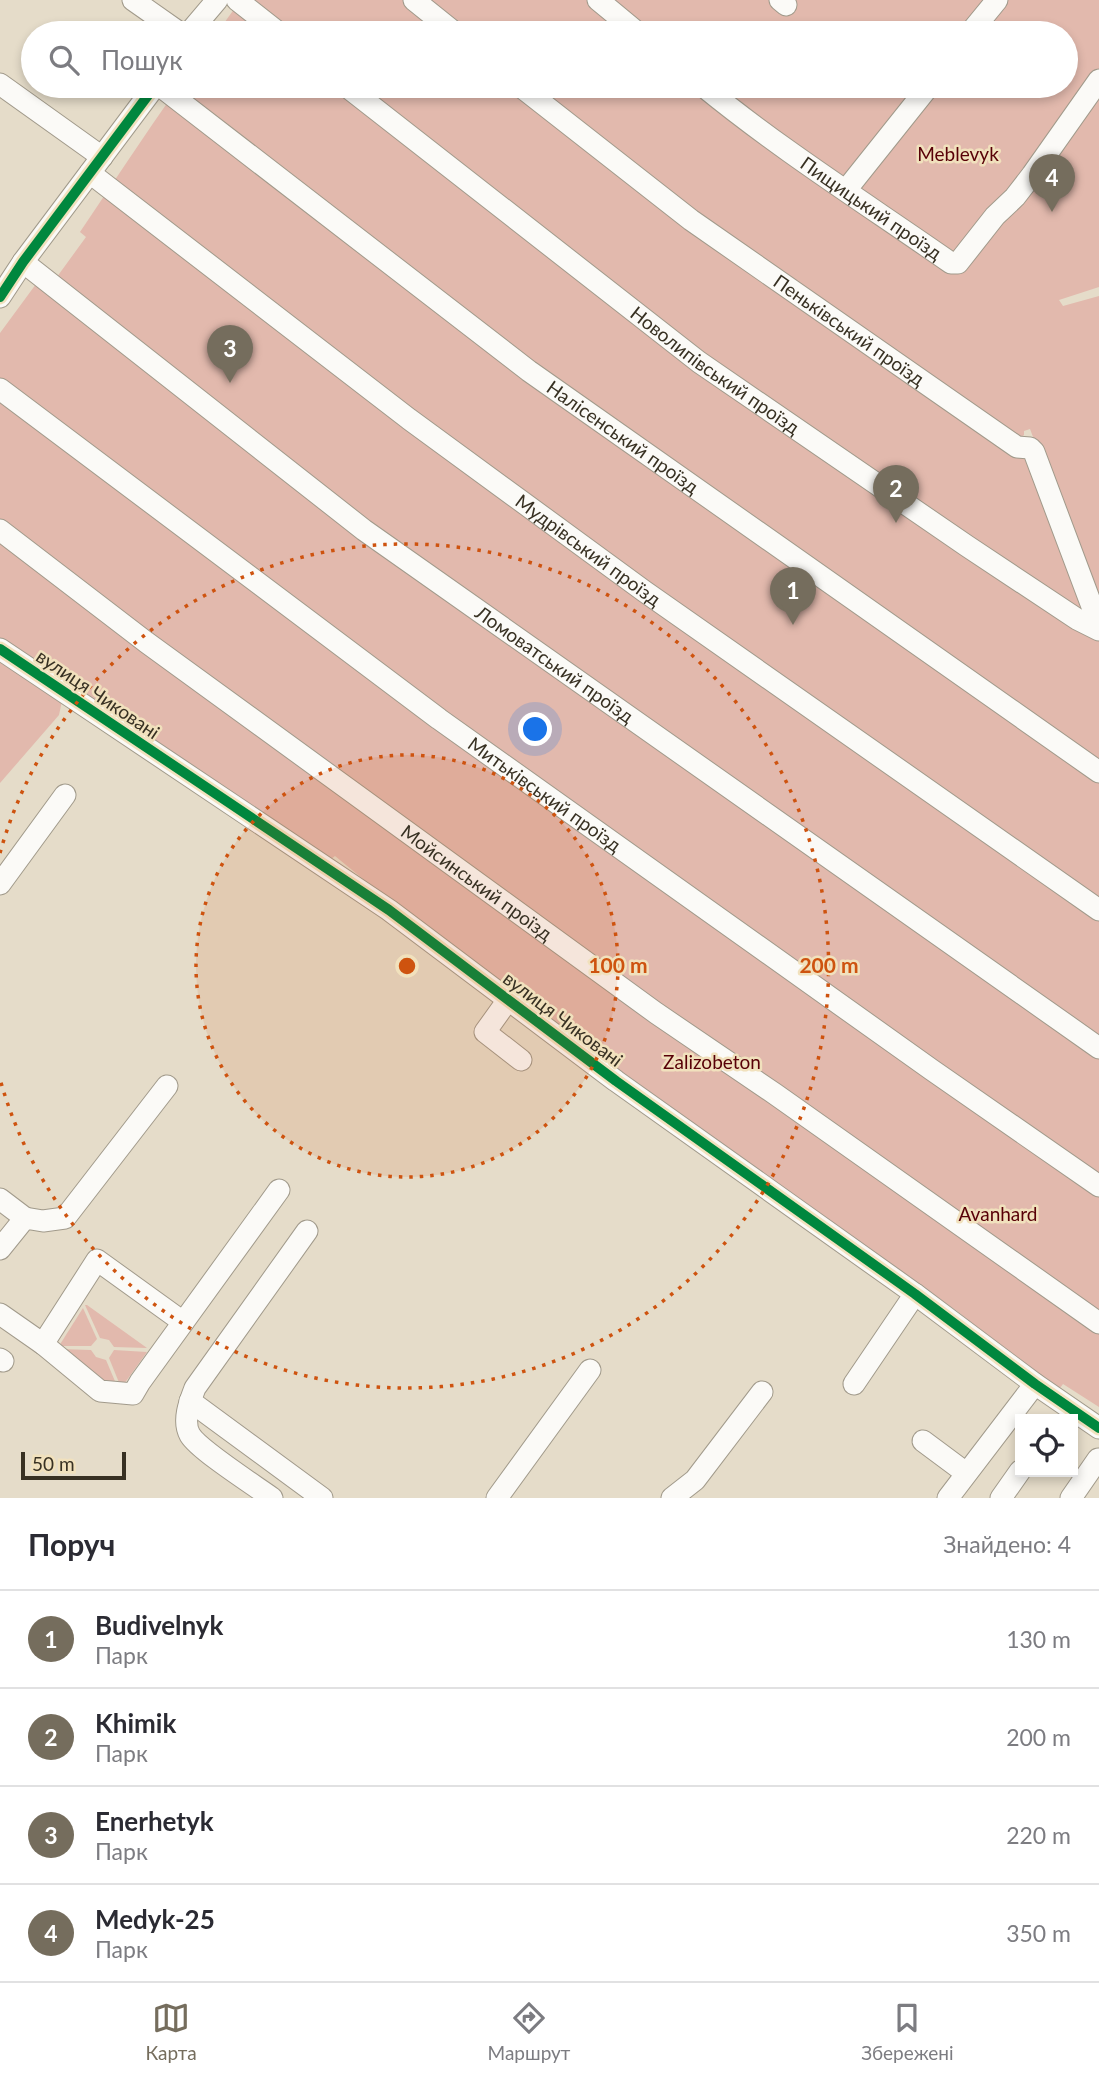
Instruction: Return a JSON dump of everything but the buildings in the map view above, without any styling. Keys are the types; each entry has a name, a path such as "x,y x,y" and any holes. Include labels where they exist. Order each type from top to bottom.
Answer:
{"street":[{"path":"134,0 163,21"},
{"path":"199,21 217,0"},
{"path":"237,0 264,21"},
{"path":"414,0 440,21"},
{"path":"598,0 623,21"},
{"path":"980,21 997,0"},
{"name":"Пищицький проїзд","path":"718,98 846,190 951,262 958,263 1032,175 1099,80"},
{"name":"Мудрівський проїзд","path":"0,84 409,419 588,550 1099,910"},
{"path":"0,297 12,269 149,98"},
{"name":"Налісенський проїзд","path":"174,98 529,372 1099,772"},
{"name":"Новолипівський проїзд","path":"361,98 699,362 1077,619 1099,627"},
{"name":"Пеньківський проїзд","path":"535,98 691,220 1017,447 1030,447 1099,627"},
{"path":"846,190 919,98"},
{"name":"Ломоватський проїзд","path":"12,269 364,530 1099,1048"},
{"name":"Митьківський проїзд","path":"0,388 439,719 1099,1186"},
{"name":"Мойсинський проїзд","path":"0,530 146,642 656,1013 1099,1323"},
{"name":"вулиця Чиковані","path":"0,649 389,910 616,1081 1099,1428"},
{"path":"0,884 65,794"},
{"path":"508,999 485,1032 521,1060"},
{"path":"0,1199 25,1218 43,1221 65,1218 167,1086"},
{"path":"0,1314 43,1344 100,1391 133,1394 279,1190"},
{"path":"0,1250 25,1218"},
{"path":"272,1498 200,1445 189,1433 187,1412 195,1388 307,1231"},
{"path":"43,1344 97,1260 183,1322"},
{"path":"854,1384 915,1294"},
{"path":"497,1498 590,1370"},
{"path":"948,1498 1035,1384"},
{"path":"672,1498 695,1480 762,1392"},
{"path":"190,1401 322,1498"},
{"path":"923,1441 966,1473"},
{"path":"1071,1498 1098,1459"},
{"path":"1001,1498 1016,1477"}],"green space":[{"path":"245,0 1099,0 1099,287 1059,300 1063,306 1099,296 1099,611 1030,429 1024,431 1024,435 1017,440 1026,452 1099,635 1099,1407 1063,1384 1057,1392 957,1311 544,1018 544,1008 509,984 500,985 435,938 335,856 330,860 0,644 0,333 39,280 54,281 86,237 80,232 171,98 1078,98 1078,21 226,21 237,5"},
{"path":"0,657 62,701 59,715 0,783"},
{"path":"85,1305 147,1348 114,1347 109,1340 100,1338"},
{"path":"83,1308 97,1339 91,1346 59,1346"},
{"path":"60,1349 91,1350 96,1357 106,1360 117,1386 108,1385"},
{"path":"114,1350 147,1352 124,1384 120,1385 109,1358"}],"cycle path":[{"path":"0,297 23,262 146,98"},
{"path":"0,649 389,910 616,1081 1099,1428"}],"place":[{"name":"Medyk-25","path":"1052,212"},
{"name":"Enerhetyk","path":"230,383"},
{"name":"Khimik","path":"896,523"},
{"name":"Budivelnyk","path":"793,625"}],"park label":[{"name":"Meblevyk","path":"958,154"},
{"name":"Zalizobeton","path":"712,1062"},
{"name":"Avanhard","path":"998,1214"}]}
